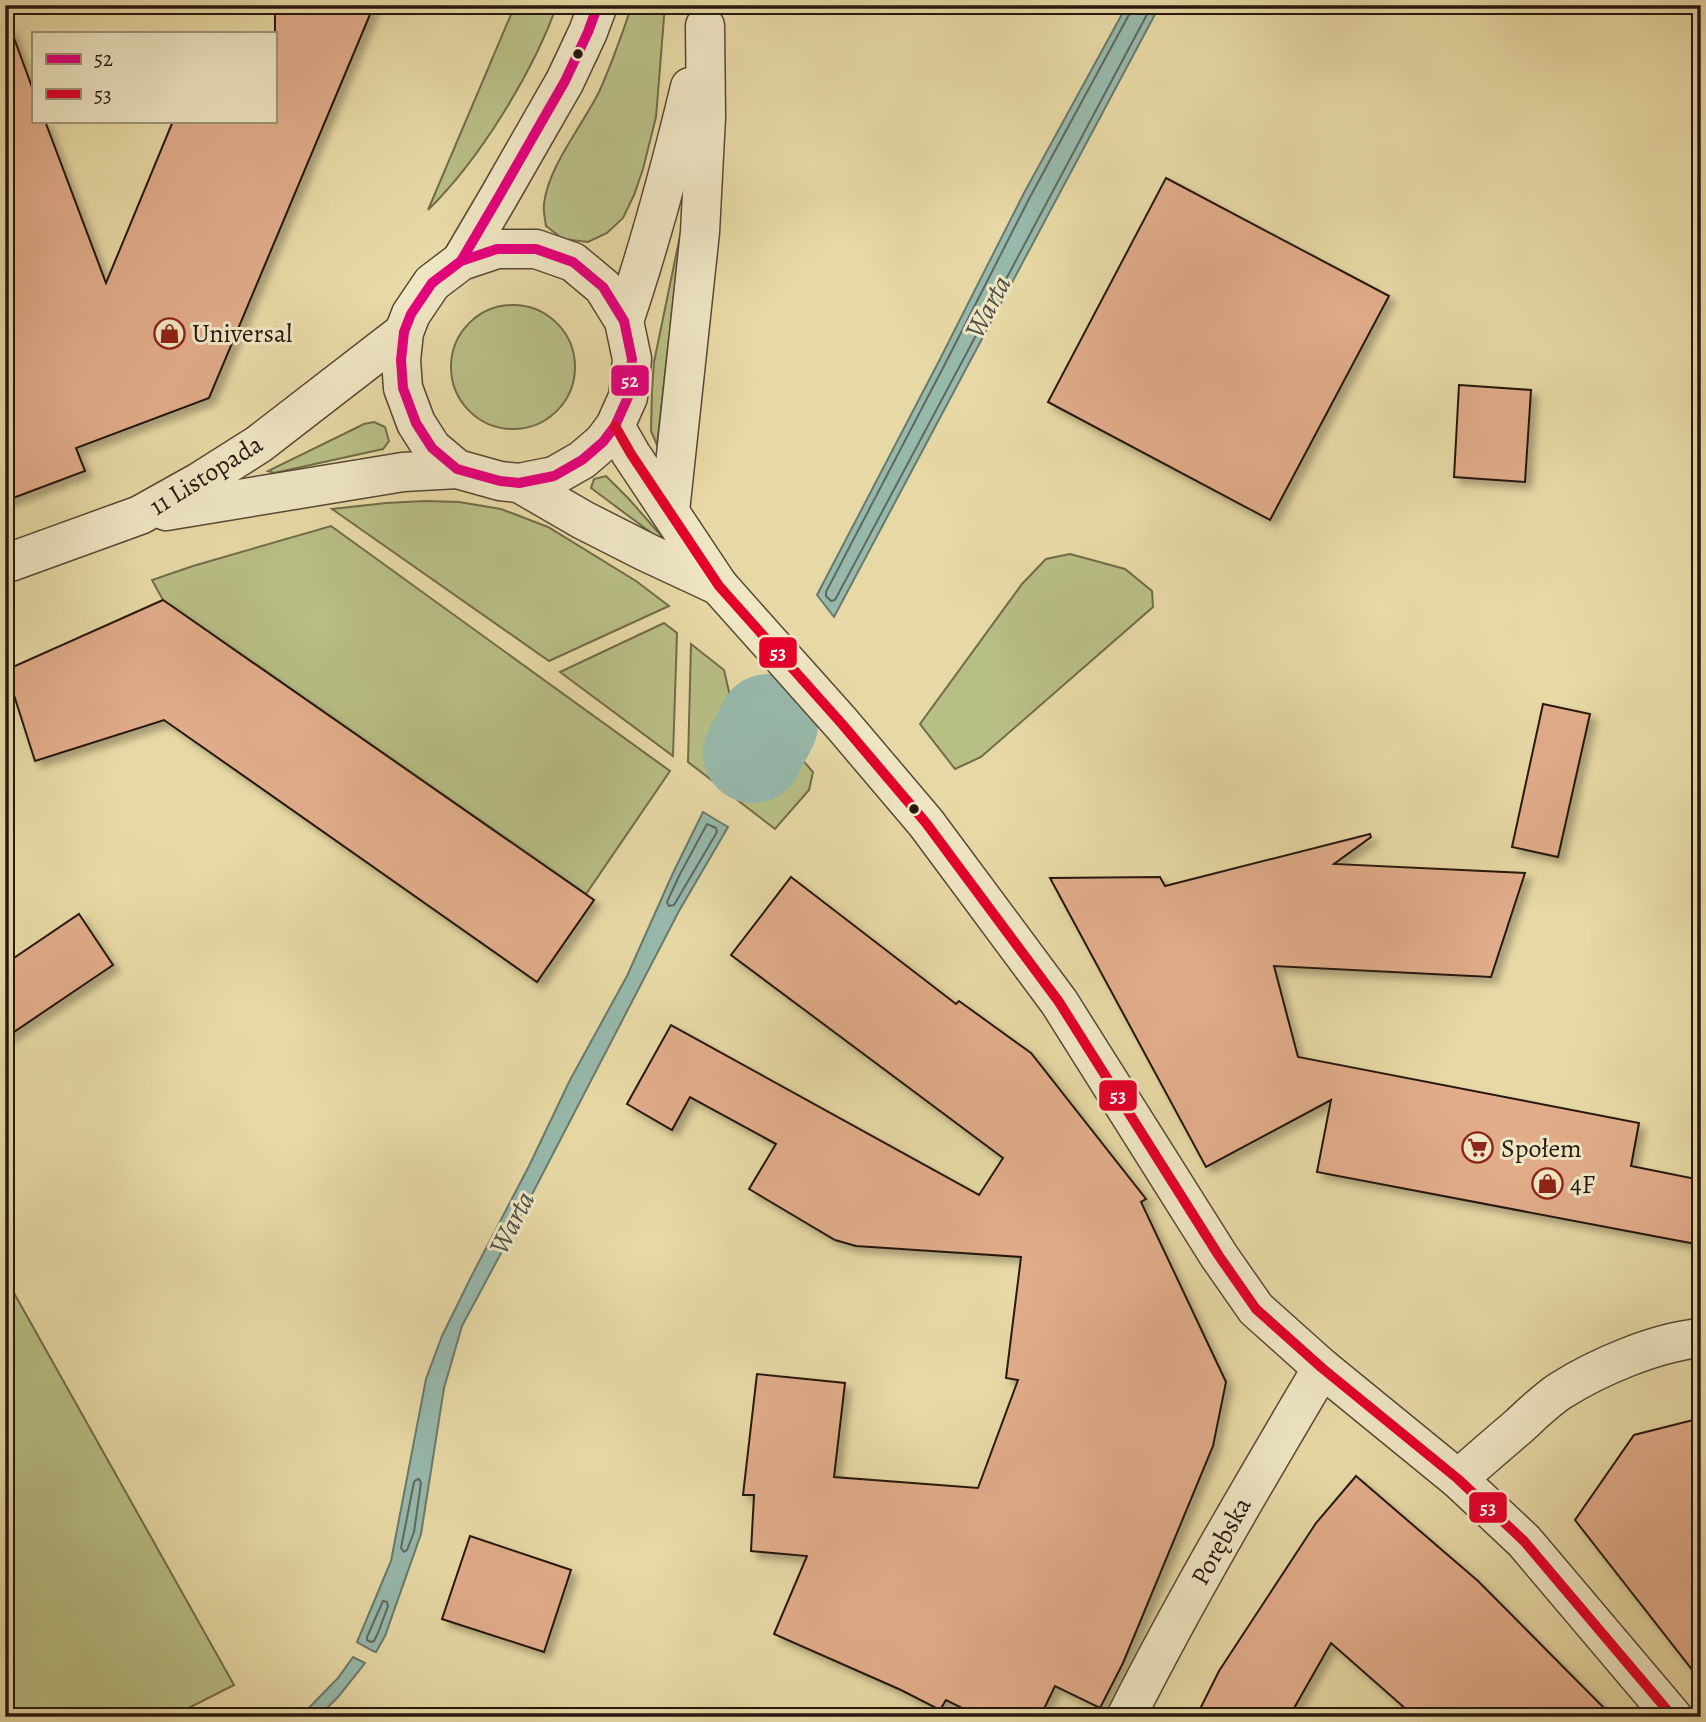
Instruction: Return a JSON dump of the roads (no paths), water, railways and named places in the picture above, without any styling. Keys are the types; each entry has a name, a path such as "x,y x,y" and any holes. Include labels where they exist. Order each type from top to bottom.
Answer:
{"street":[{"path":"461,261 565,81 598,5"},
{"path":"624,321 667,181 707,16"},
{"path":"670,511 699,232 706,117 707,16"},
{"path":"497,249 536,249 573,262 604,287 624,321 632,359 628,397 615,426 603,442 582,460 554,476 519,483 500,481 457,468 432,448 416,423 403,388 401,360 404,332 411,314 432,283 461,261 497,249"},
{"name":"11 Listopada","path":"5,564 140,515 199,482 259,444 404,332"},
{"path":"615,426 719,586 926,823 1059,1002 1219,1256 1256,1309 1322,1368 1458,1479 1524,1541 1673,1717"},
{"name":"11 Listopada","path":"140,515 403,472 457,468"},
{"path":"519,483 583,520 719,586"},
{"path":"1458,1479 1537,1409 1582,1379 1635,1354 1701,1338"},
{"name":"Porębska","path":"1126,1717 1258,1476 1322,1368"}],"water":[{"path":"1127,5 1160,5 834,617 817,595 1024,193"},
{"path":"703,812 728,827 679,911 462,1326 444,1388 421,1534 385,1636 376,1652 373,1651 357,1642 391,1561 426,1379 442,1336 570,1080 627,976"},
{"path":"353,1657 365,1663 338,1697 318,1717 300,1717 338,1678"}],"waterway":[{"name":"Warta","path":"753,753 768,724"}],"place":[{"name":"Universal","path":"169,333"},
{"name":"Społem","path":"1478,1148"},
{"name":"4F","path":"1547,1184"}]}
